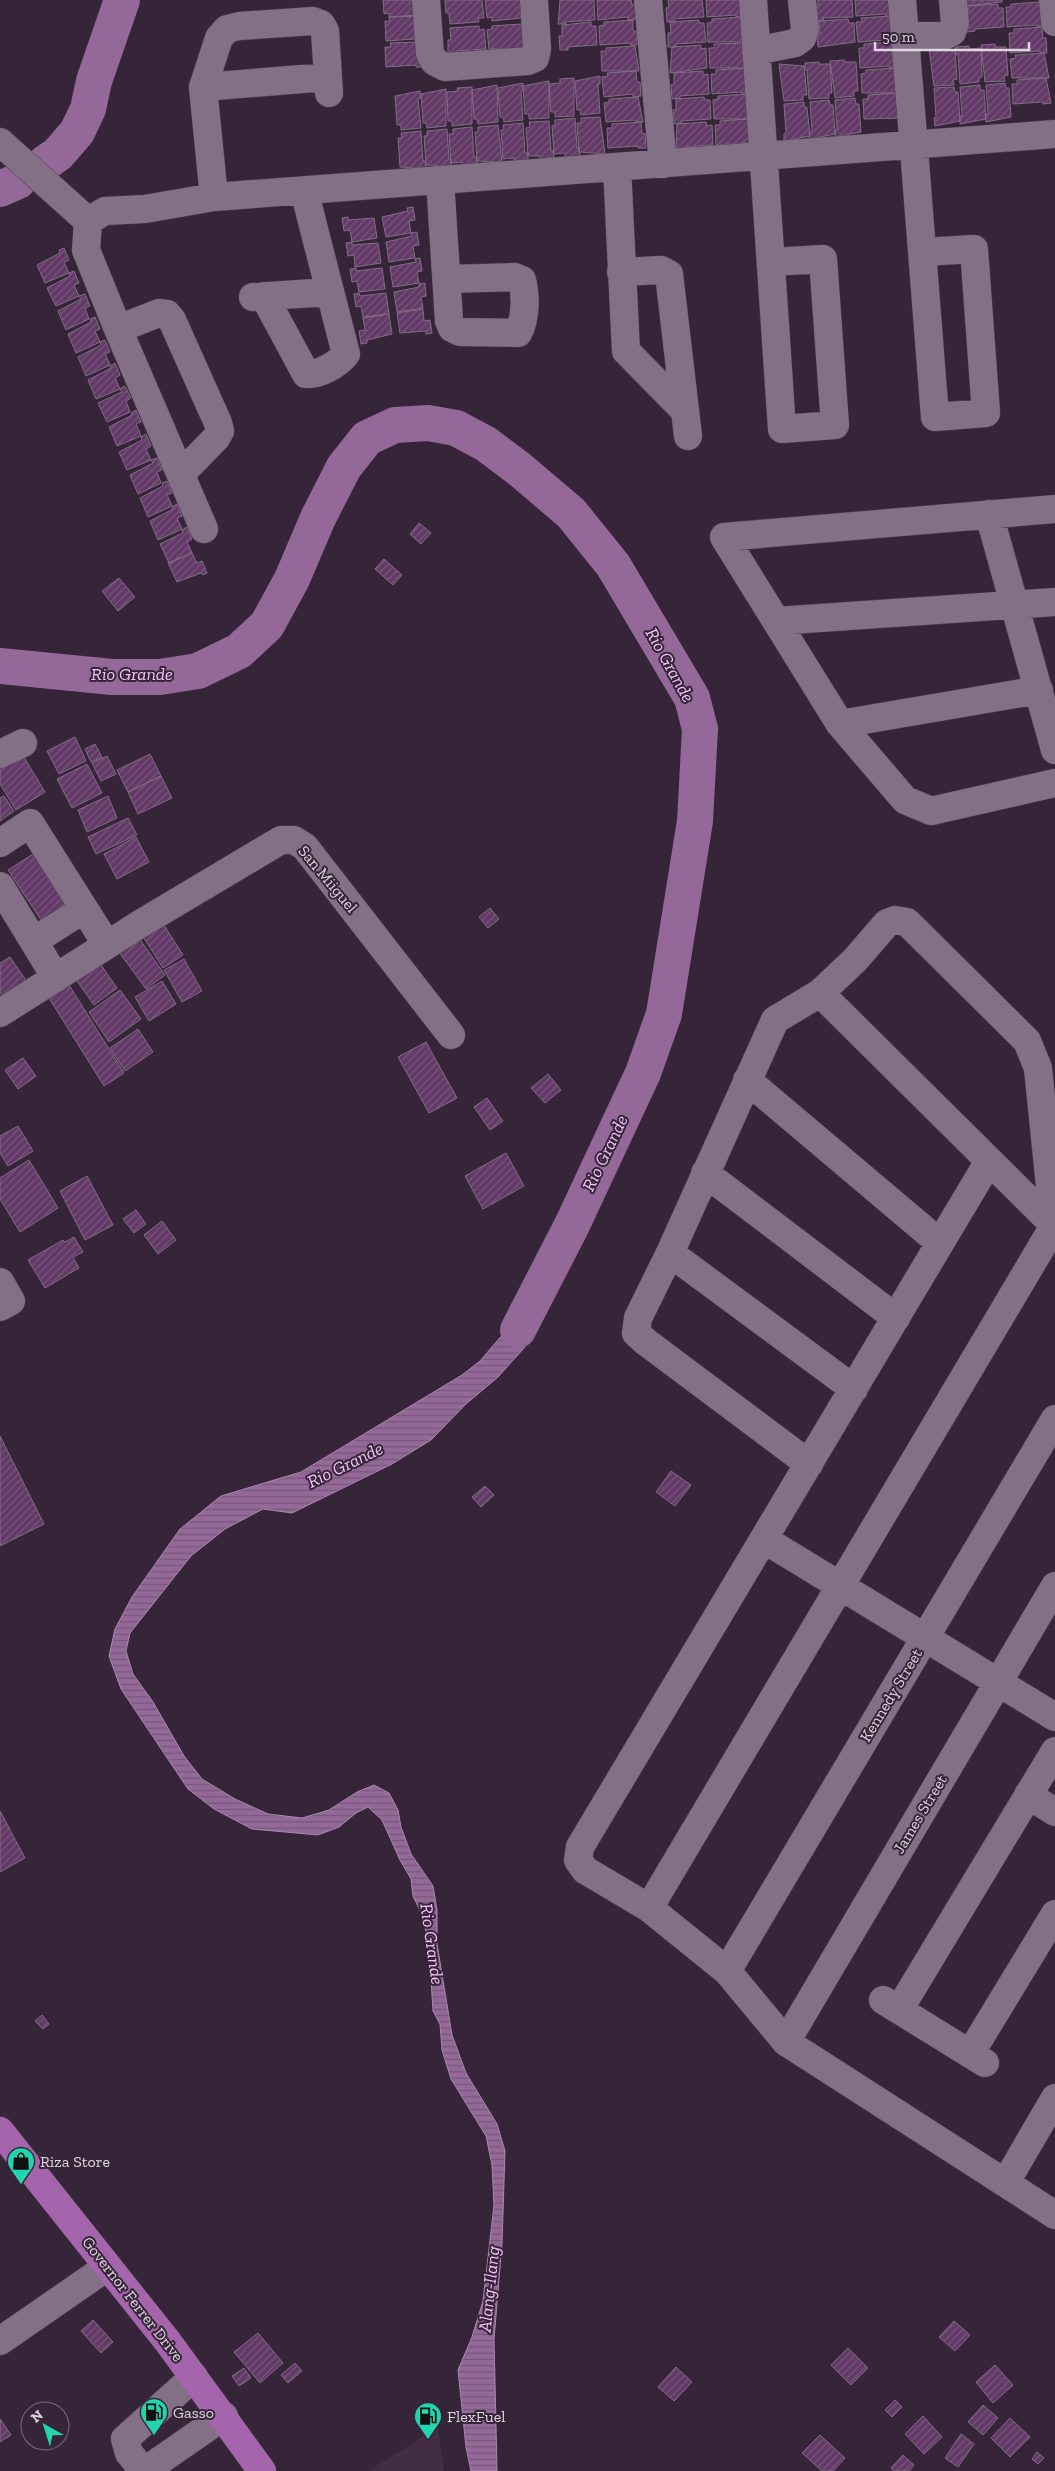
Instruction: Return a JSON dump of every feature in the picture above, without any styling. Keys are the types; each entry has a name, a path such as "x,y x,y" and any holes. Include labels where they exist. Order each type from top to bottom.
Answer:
{"main road":[{"name":"Governor Ferrer Drive","path":"0,2130 194,2377 262,2471"}],"street":[{"path":"426,0 430,54 435,62 445,67 528,61 535,58 537,49 534,0"},
{"path":"648,0 663,164"},
{"path":"753,0 782,429 835,425 824,259 771,262"},
{"path":"756,51 795,43 802,38 805,29 802,0"},
{"path":"902,0 915,145 935,417 986,413 974,249 923,252"},
{"path":"904,36 944,36 952,32 955,23 953,0"},
{"path":"1053,0 1055,20"},
{"path":"203,87 328,85 325,31 321,24 313,22 239,26 227,29 219,38 203,87 214,197"},
{"path":"88,221 105,211 145,209 214,197 1055,134"},
{"path":"0,142 88,221"},
{"path":"617,167 622,272 626,350 686,423 669,274 661,270 622,272"},
{"path":"440,180 448,279"},
{"path":"304,190 328,292 346,354 342,360 314,374 306,374 258,296 328,292"},
{"path":"88,221 86,250 204,529"},
{"path":"118,329 159,313 167,314 172,320 214,414 220,431 216,438 180,474"},
{"path":"1055,509 724,536 840,724 905,800 931,811 1055,783"},
{"path":"989,514 1055,750"},
{"path":"776,621 1055,602"},
{"path":"840,724 1038,690"},
{"path":"0,843 30,823 107,945"},
{"name":"San Miiguel","path":"0,1014 140,924 281,840 294,840 305,847 451,1035"},
{"path":"0,886 56,978"},
{"path":"34,941 84,909"},
{"path":"649,1908 1055,1226 1038,1068 1027,1041 907,922 895,920 887,923 855,960 820,993 775,1020 670,1253 638,1318 636,1333 809,1464"},
{"path":"820,993 1055,1226"},
{"path":"747,1080 940,1243"},
{"path":"989,1161 765,1540 580,1847 578,1860 585,1870 649,1908 727,1971 786,2042 1055,2215"},
{"path":"705,1173 896,1318"},
{"path":"670,1253 854,1389"},
{"name":"Kennedy Street","path":"727,1971 1055,1419"},
{"path":"765,1540 1055,1717"},
{"name":"James Street","path":"786,2042 1055,1586"},
{"path":"1055,1750 1028,1796 891,2005 978,2059 1055,1914"},
{"path":"1028,1796 1055,1812"},
{"path":"1006,2182 1055,2098"},
{"path":"0,2341 107,2266"},
{"path":"194,2377 125,2439 129,2453 141,2468 149,2468 229,2423"},
{"path":"172,2471 229,2423"}],"shaded area":[{"name":"FlexFuel","path":"438,2427 444,2471 369,2471"}],"water":[{"name":"Alang-Ilang","path":"530,1280 553,1295 524,1348 498,1377 466,1404 431,1440 392,1464 292,1513 263,1509 225,1529 191,1556 130,1633 126,1651 133,1674 153,1702 184,1756 202,1779 235,1799 268,1814 302,1818 329,1810 357,1792 374,1785 389,1793 398,1810 401,1827 411,1854 433,1886 437,1910 437,1944 452,2035 466,2073 497,2124 505,2151 502,2243 494,2339 497,2471 471,2471 466,2447 458,2370 472,2337 483,2301 494,2205 492,2165 486,2136 451,2079 442,2050 440,2024 433,2011 429,1947 423,1917 413,1896 411,1879 382,1820 368,1807 356,1813 339,1827 318,1835 252,1829 214,1809 188,1789 121,1689 109,1656 115,1629 132,1597 180,1529 221,1496 301,1472 462,1375 480,1361 510,1326"}],"building":[{"path":"383,0 420,0 418,15 389,17 389,13 384,14"},
{"path":"445,0 482,0 484,18 478,18 479,22 450,24 449,13 446,13"},
{"path":"485,0 523,0 523,7 520,7 521,18 492,21 492,17 487,18"},
{"path":"560,0 594,0 595,20 558,24"},
{"path":"597,0 631,0 632,5 635,5 636,19 628,20 628,17 598,20"},
{"path":"668,0 702,0 704,17 674,19 674,21 667,22 666,8 669,7"},
{"path":"706,0 740,0 744,16 707,17"},
{"path":"818,0 852,0 853,17 823,18 824,21 816,21 815,7 818,7"},
{"path":"855,0 889,0 893,16 886,17 885,14 856,16"},
{"path":"965,0 1002,0 1002,2 965,6"},
{"path":"1040,2 1044,27 1037,27 1037,25 1007,27 1006,7 1011,7 1011,4"},
{"path":"998,4 998,8 1003,8 1004,27 975,29 975,31 967,32 969,6"},
{"path":"418,16 423,41 415,41 415,39 386,41 385,21 390,21 389,17"},
{"path":"890,16 895,42 888,42 888,40 858,42 856,22 862,22 861,18"},
{"path":"741,17 746,42 708,42 707,23 712,22 712,19"},
{"path":"848,19 849,23 854,23 855,42 818,47 817,33 820,33 819,21"},
{"path":"633,20 633,31 637,31 637,45 630,45 630,43 600,45 599,26 604,25 604,22"},
{"path":"699,20 699,23 704,23 706,42 676,44 676,47 668,47 668,33 671,33 670,22"},
{"path":"591,22 591,26 596,26 597,45 568,47 568,50 560,50 559,36 562,36 562,25"},
{"path":"521,24 526,49 489,49 487,30 492,29 492,26"},
{"path":"479,26 479,30 484,29 486,49 456,51 456,54 448,54 448,40 451,40 450,28"},
{"path":"1042,27 1043,38 1046,38 1047,53 1040,53 1040,51 1010,53 1009,33 1014,33 1014,29"},
{"path":"419,42 424,67 416,67 416,65 386,67 385,47 391,47 390,43"},
{"path":"893,42 898,68 890,68 890,66 860,68 859,48 864,48 864,44"},
{"path":"743,43 748,68 710,68 709,48 714,48 714,44"},
{"path":"995,44 995,47 1006,47 1008,75 1004,76 1005,81 985,82 981,45"},
{"path":"701,45 701,49 706,48 707,68 670,73 672,47"},
{"path":"635,46 639,71 602,71 601,51 606,51 606,48"},
{"path":"969,46 969,49 981,48 982,77 979,78 979,82 960,84 958,54 956,55 955,47"},
{"path":"943,48 944,51 955,50 957,79 953,80 954,85 934,86 929,49"},
{"path":"1044,53 1049,78 1012,78 1010,59 1016,58 1015,55"},
{"path":"844,60 845,62 856,62 858,91 854,91 854,96 835,98 830,61"},
{"path":"819,62 819,64 830,64 832,93 829,93 829,98 809,99 805,63"},
{"path":"779,64 804,66 807,95 803,95 803,100 784,101"},
{"path":"745,68 749,93 712,94 711,74 716,74 716,70"},
{"path":"895,68 899,93 862,93 861,74 866,73 866,70"},
{"path":"636,71 637,82 640,82 641,96 633,97 633,94 604,97 602,77 608,76 607,73"},
{"path":"703,71 703,75 708,74 709,94 680,96 680,98 672,99 671,85 674,84 674,73"},
{"path":"600,76 600,84 598,84 600,113 581,115 580,110 577,110 575,81"},
{"path":"574,78 574,116 555,117 555,112 551,112 549,84 560,83 560,79"},
{"path":"1046,78 1051,103 1013,104 1012,84 1017,84 1017,80"},
{"path":"549,81 549,118 529,119 529,114 525,114 523,86"},
{"path":"523,83 523,90 521,91 523,120 504,122 503,117 500,117 498,88"},
{"path":"1005,83 1006,88 1009,88 1011,117 986,122 985,114 988,114 986,85"},
{"path":"497,85 498,122 478,124 477,119 474,119 472,90"},
{"path":"980,85 980,90 984,90 986,119 960,124 960,116 962,116 960,87"},
{"path":"472,87 472,124 452,126 452,121 448,121 447,92 458,91 457,88"},
{"path":"954,87 955,92 958,92 960,121 935,126 934,88"},
{"path":"446,89 446,126 427,128 426,123 423,123 421,94"},
{"path":"420,91 421,98 418,98 421,128 401,130 401,125 397,125 395,96"},
{"path":"896,93 901,118 864,119 863,99 868,99 868,95"},
{"path":"747,94 751,119 714,119 713,100 718,99 718,96"},
{"path":"638,97 643,122 636,122 635,120 606,122 604,103 609,102 609,99"},
{"path":"704,97 705,100 710,100 711,119 681,121 682,123 674,124 673,110 676,110 676,99"},
{"path":"855,98 856,104 859,104 861,132 835,137 835,130 837,129 835,100"},
{"path":"829,100 830,105 833,105 835,134 810,139 809,132 812,131 810,102"},
{"path":"804,102 804,107 807,107 810,136 784,141 784,134 786,133 784,104"},
{"path":"600,117 605,154 579,152 577,123 581,123 581,118"},
{"path":"575,118 577,148 579,148 580,156 565,157 565,153 554,154 552,126 555,125 555,120"},
{"path":"748,119 753,144 716,145 715,125 720,125 720,121"},
{"path":"549,121 551,151 553,150 554,157 540,159 540,156 528,156 526,128 530,127 529,122"},
{"path":"641,122 642,134 645,133 646,148 638,148 638,146 608,148 607,128 612,128 612,124"},
{"path":"706,122 707,126 712,125 713,145 683,147 684,149 676,150 677,124"},
{"path":"523,123 525,153 528,153 528,160 514,161 514,158 503,159 501,130 504,130 503,125"},
{"path":"498,125 502,162 477,161 475,132 478,132 478,127"},
{"path":"472,127 474,157 477,157 477,164 463,166 462,162 451,163 449,134 453,134 453,129"},
{"path":"447,129 451,166 426,165 424,136 427,136 427,131"},
{"path":"421,131 423,161 425,161 426,168 400,167 398,138 402,138 401,133"},
{"path":"413,207 415,220 409,221 411,233 386,237 382,217 408,211 407,208"},
{"path":"348,217 348,220 374,218 377,238 352,242 350,230 344,231 342,218"},
{"path":"417,232 419,245 413,246 415,258 389,262 386,242 412,236 411,233"},
{"path":"352,242 352,245 378,243 381,263 355,267 354,255 348,256 346,243"},
{"path":"64,248 69,260 64,262 69,273 45,283 37,265 60,253 59,250"},
{"path":"420,258 422,271 417,272 419,283 393,287 390,267 416,262 415,259"},
{"path":"356,268 356,271 382,268 385,289 359,292 357,281 352,282 350,269"},
{"path":"74,271 79,283 74,285 79,296 56,306 47,288 70,276 69,273"},
{"path":"425,283 426,296 421,297 423,308 397,312 394,292 419,287 419,284"},
{"path":"359,293 360,296 386,293 389,314 363,317 361,306 356,307 354,294"},
{"path":"85,294 90,306 85,308 89,319 66,330 58,311 81,299 79,296"},
{"path":"423,309 424,321 430,320 432,333 426,334 426,331 400,333 397,313"},
{"path":"389,314 392,334 367,340 367,343 361,344 359,331 365,330 363,318"},
{"path":"95,317 100,329 95,331 100,342 76,353 68,334 91,322 90,319"},
{"path":"105,340 110,352 105,354 110,365 86,376 78,357 101,345 100,342"},
{"path":"115,363 120,375 115,378 120,389 96,399 88,380 111,368 110,366"},
{"path":"125,386 131,398 126,401 130,412 107,422 98,403 122,392 120,389"},
{"path":"136,410 141,422 136,424 141,436 117,446 109,427 132,415 131,413"},
{"path":"146,434 151,446 146,449 151,460 127,470 119,452 142,440 141,437"},
{"path":"157,458 162,470 157,472 161,483 138,494 130,475 153,463 151,460"},
{"path":"167,481 172,493 167,495 172,506 148,517 140,498 163,486 162,483"},
{"path":"177,504 182,516 177,518 182,529 158,540 150,521 173,509 172,507"},
{"path":"419,523 431,533 421,544 410,534"},
{"path":"187,527 192,539 187,542 192,553 169,563 160,544 183,533 182,530"},
{"path":"192,553 197,563 202,561 207,573 203,575 201,573 177,582 168,563"},
{"path":"384,559 402,575 393,585 375,569"},
{"path":"119,578 135,597 118,611 102,591"},
{"path":"75,737 86,761 59,774 47,751"},
{"path":"95,744 102,757 91,762 85,749"},
{"path":"22,754 45,792 16,810 0,784 0,768"},
{"path":"150,754 161,776 128,792 117,770"},
{"path":"107,756 116,774 101,781 92,763"},
{"path":"87,764 102,793 72,808 57,779"},
{"path":"161,776 172,798 138,814 128,792"},
{"path":"4,796 14,811 0,821 0,798"},
{"path":"108,796 117,818 87,832 78,810"},
{"path":"128,818 137,835 96,854 88,837"},
{"path":"136,837 149,862 117,879 104,854"},
{"path":"36,852 71,905 43,923 8,870"},
{"path":"490,908 499,919 488,928 479,917"},
{"path":"162,922 183,955 163,968 142,935"},
{"path":"139,938 165,975 146,989 119,952"},
{"path":"10,957 29,985 5,1000 0,992 0,963"},
{"path":"184,959 202,991 182,1002 164,970"},
{"path":"99,962 117,988 94,1005 75,978"},
{"path":"162,981 176,1004 149,1021 135,997"},
{"path":"69,985 124,1073 104,1086 49,998"},
{"path":"120,990 141,1019 109,1042 89,1012"},
{"path":"138,1029 153,1052 125,1071 110,1048"},
{"path":"426,1042 457,1098 429,1113 398,1057"},
{"path":"23,1058 36,1076 18,1089 5,1070"},
{"path":"548,1074 561,1090 545,1103 531,1088"},
{"path":"487,1098 503,1121 490,1130 474,1107"},
{"path":"18,1126 33,1151 8,1166 0,1153 0,1136"},
{"path":"506,1153 524,1186 483,1209 465,1176"},
{"path":"29,1160 58,1208 20,1232 0,1199 0,1178"},
{"path":"87,1176 113,1225 85,1240 60,1191"},
{"path":"136,1210 146,1224 134,1233 123,1219"},
{"path":"162,1221 176,1240 158,1254 144,1235"},
{"path":"74,1237 83,1252 73,1257 79,1268 45,1288 28,1260 63,1240 65,1242"},
{"path":"0,1436 44,1524 0,1546"},
{"path":"671,1471 691,1485 675,1506 656,1492"},
{"path":"485,1486 494,1495 481,1507 472,1497"},
{"path":"0,1811 25,1858 0,1872"},
{"path":"42,2015 49,2024 43,2029 35,2021"},
{"path":"93,2320 113,2342 101,2353 81,2331"},
{"path":"954,2321 970,2335 955,2351 939,2337"},
{"path":"258,2333 283,2363 260,2383 234,2352"},
{"path":"848,2348 868,2368 851,2385 831,2365"},
{"path":"295,2363 302,2371 288,2383 281,2375"},
{"path":"995,2365 1013,2385 993,2403 976,2382"},
{"path":"676,2367 692,2382 674,2401 658,2387"},
{"path":"244,2368 251,2378 239,2386 232,2376"},
{"path":"895,2400 902,2407 892,2417 885,2410"},
{"path":"983,2405 998,2418 983,2435 968,2422"},
{"path":"923,2416 942,2437 924,2454 905,2434"},
{"path":"1010,2418 1030,2437 1010,2457 991,2438"},
{"path":"0,2419 11,2435 0,2442"},
{"path":"961,2434 974,2444 958,2467 945,2458"},
{"path":"820,2435 845,2458 833,2471 822,2471 802,2453"},
{"path":"1037,2452 1044,2458 1038,2464 1032,2459"},
{"path":"903,2455 914,2465 909,2471 894,2471 891,2468"}],"waterway":[{"path":"45,163 58,154 77,132 88,109 94,81 122,0"},
{"path":"0,189 18,181"},
{"name":"Rio Grande","path":"0,666 112,677 160,677 198,671 239,651 267,625 292,579 318,518 344,467 367,438 395,425 428,423 456,428 486,444 518,468 571,513 613,565 692,698 700,729 695,821 664,1014 643,1073 572,1225 518,1330"}],"place":[{"name":"Riza Store","path":"21,2185"},
{"name":"Gasso","path":"154,2436"},
{"name":"FlexFuel","path":"428,2440"}]}
